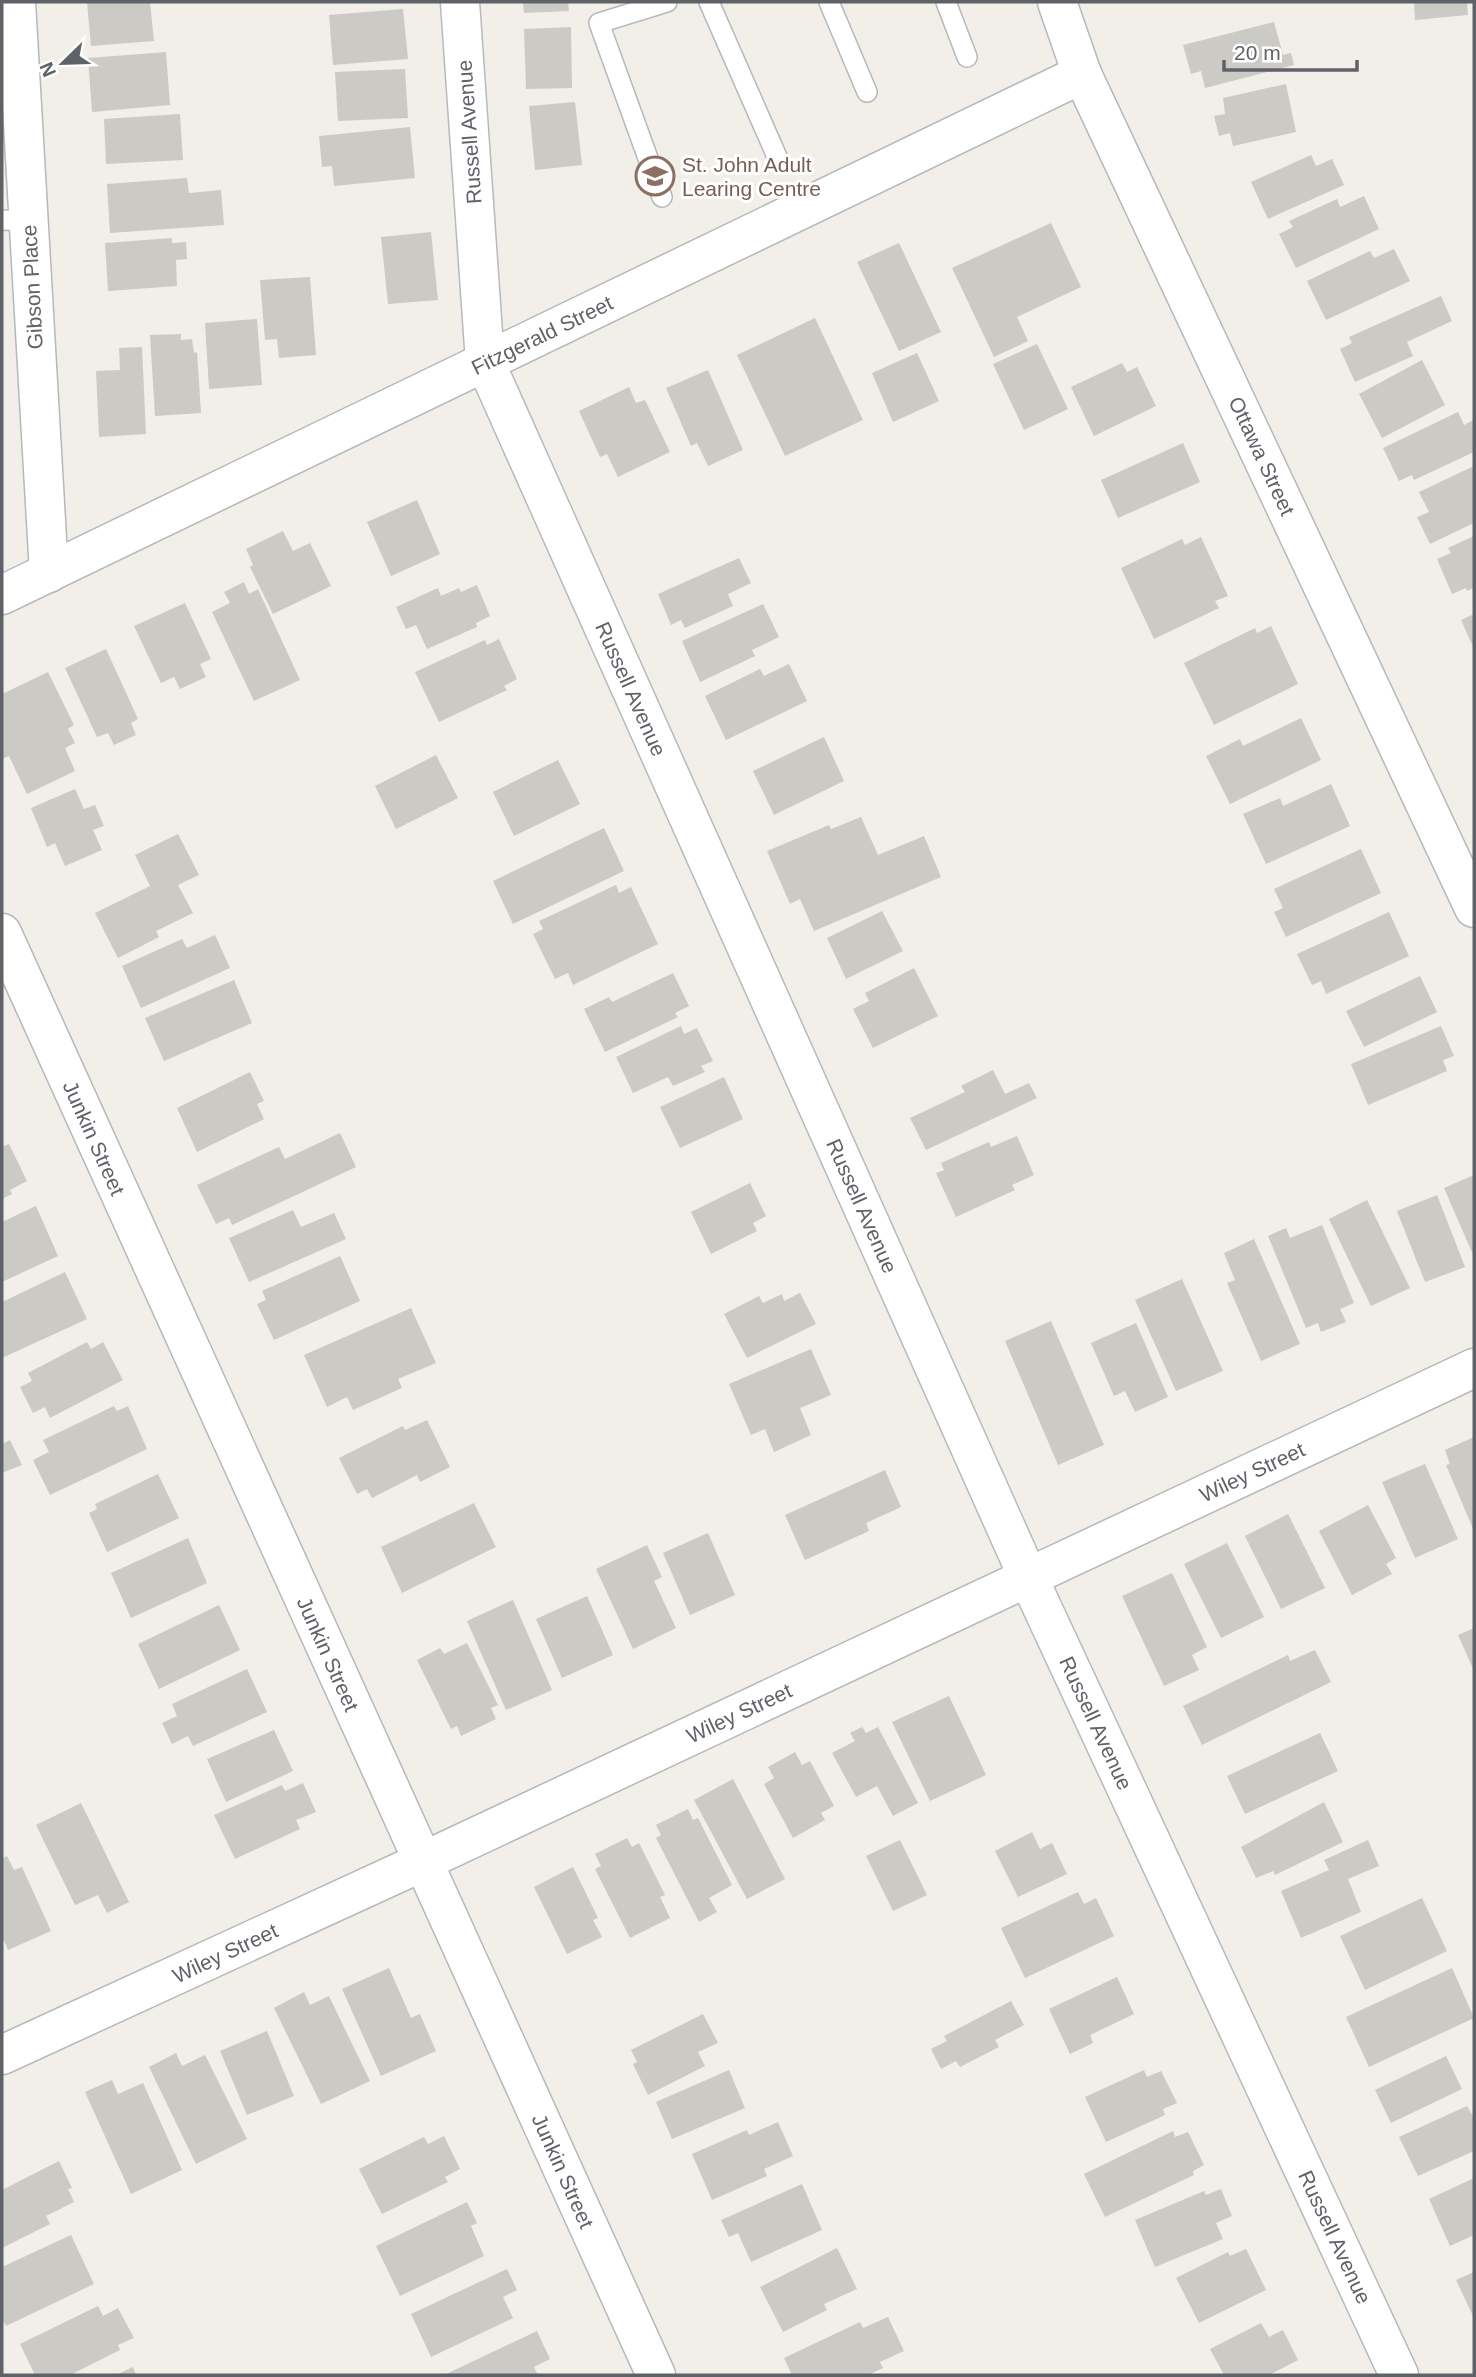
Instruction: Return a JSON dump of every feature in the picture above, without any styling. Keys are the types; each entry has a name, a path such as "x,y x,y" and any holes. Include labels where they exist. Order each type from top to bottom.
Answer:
{"street":[{"name":"Gibson Place","path":"16,2 15,221 49,573"},
{"name":"Russell Avenue","path":"460,2 485,362 1028,1577 1399,2375"},
{"name":"Ottawa Street","path":"1057,2 1082,74 1474,908"},
{"name":"Fitzgerald Street","path":"2,595 1082,74"},
{"name":"Junkin Street","path":"2,933 656,2375"},
{"name":"Wiley Street","path":"2,2055 422,1862 1474,1368"}],"lane":[{"path":"662,198 599,23 667,2"},
{"path":"709,2 778,159"},
{"path":"829,2 867,92"},
{"path":"946,2 967,57"}],"building":[{"path":"87,2 150,2 154,41 91,46"},
{"path":"523,2 568,2 569,11 524,13"},
{"path":"1414,2 1467,2 1468,15 1415,20"},
{"path":"403,9 408,59 333,65 329,15"},
{"path":"1274,22 1283,55 1291,53 1294,65 1205,88 1201,71 1191,74 1183,45"},
{"path":"571,27 572,88 526,89 524,29"},
{"path":"166,52 170,105 92,112 88,58"},
{"path":"405,69 408,118 338,121 335,72"},
{"path":"1286,84 1296,132 1233,146 1230,133 1219,136 1214,116 1225,114 1223,98"},
{"path":"575,102 582,165 535,170 529,106"},
{"path":"180,114 183,160 106,164 104,119"},
{"path":"410,127 415,178 334,186 332,166 322,167 319,136"},
{"path":"1311,155 1316,166 1332,159 1344,185 1268,219 1251,182"},
{"path":"187,178 189,193 221,190 224,225 110,233 107,184"},
{"path":"1364,196 1379,229 1296,268 1279,234 1293,227 1289,221 1337,199 1340,207"},
{"path":"1051,223 1081,287 1017,317 1028,341 994,357 952,268"},
{"path":"431,232 438,300 388,304 381,237"},
{"path":"172,238 172,243 186,242 187,259 176,260 177,286 108,291 105,243"},
{"path":"899,243 941,332 899,351 857,262"},
{"path":"1394,249 1410,281 1326,320 1307,281 1370,251 1374,258"},
{"path":"310,277 316,355 279,358 277,339 265,340 260,280"},
{"path":"1441,296 1452,321 1407,342 1413,356 1355,382 1340,349 1352,343 1349,337"},
{"path":"815,318 863,420 785,456 737,355"},
{"path":"257,319 262,385 209,389 205,323"},
{"path":"181,334 181,340 192,339 194,353 197,352 201,413 155,416 150,335"},
{"path":"1037,344 1068,409 1024,430 993,364"},
{"path":"142,347 146,434 99,437 96,371 120,370 119,348"},
{"path":"917,353 939,401 893,422 872,373"},
{"path":"1422,360 1445,405 1382,438 1359,394"},
{"path":"1122,363 1127,372 1137,367 1156,406 1094,436 1071,387"},
{"path":"708,370 743,450 708,466 697,443 691,446 666,388"},
{"path":"629,387 636,403 645,400 670,452 618,477 607,454 600,457 579,411"},
{"path":"1458,412 1464,425 1474,420 1474,452 1414,480 1412,475 1399,481 1383,448"},
{"path":"1183,443 1200,482 1118,518 1101,480"},
{"path":"1474,466 1474,523 1430,544 1417,517 1429,512 1419,492"},
{"path":"417,500 440,554 391,576 367,522"},
{"path":"283,531 293,551 310,543 331,586 273,614 250,567 253,565 246,549"},
{"path":"1474,536 1474,588 1467,591 1466,588 1452,594 1437,559 1451,553 1448,548"},
{"path":"1201,537 1228,596 1215,601 1219,608 1154,639 1121,568 1182,539 1185,545"},
{"path":"739,558 751,583 728,594 733,606 685,628 681,620 671,625 658,594"},
{"path":"244,582 249,594 258,589 300,680 254,701 212,612 230,603 224,592"},
{"path":"477,585 490,616 476,623 477,627 427,649 416,625 406,629 396,607 438,588 441,596 459,588 461,592"},
{"path":"185,603 211,659 200,664 206,677 180,689 174,677 161,683 134,626"},
{"path":"763,604 779,637 752,650 755,656 700,682 682,641"},
{"path":"1474,614 1474,649 1461,620"},
{"path":"1271,626 1298,684 1214,725 1184,663 1255,628 1257,633"},
{"path":"499,639 517,679 504,686 507,690 439,722 415,672 485,640 487,645"},
{"path":"106,649 138,719 131,723 136,735 114,745 108,733 97,737 65,668"},
{"path":"789,664 807,701 726,740 705,696 760,669 764,676"},
{"path":"48,672 74,725 68,729 75,743 65,748 75,771 27,794 9,756 2,759 2,694"},
{"path":"1301,718 1321,760 1230,804 1206,756 1240,739 1243,746"},
{"path":"824,737 844,781 774,815 753,771"},
{"path":"436,755 458,798 396,829 375,786"},
{"path":"558,760 580,804 514,836 493,792"},
{"path":"1331,784 1350,826 1266,864 1243,814 1280,798 1283,806"},
{"path":"75,789 84,809 95,805 104,826 93,830 102,850 65,866 55,843 47,847 31,808"},
{"path":"861,817 878,855 924,836 941,877 814,931 800,899 790,904 767,851 829,825 831,829"},
{"path":"604,828 624,871 513,924 493,881"},
{"path":"178,834 199,875 178,885 193,913 156,931 159,937 118,958 95,913 150,886 135,855"},
{"path":"1361,849 1381,893 1286,937 1274,912 1283,908 1274,889"},
{"path":"616,885 619,893 631,887 658,944 573,985 568,973 555,979 533,934 543,929 539,921"},
{"path":"882,911 903,951 846,979 827,938"},
{"path":"1389,912 1409,956 1326,994 1321,981 1312,985 1297,954"},
{"path":"215,935 230,968 141,1008 122,966 182,939 187,948"},
{"path":"914,968 938,1016 873,1048 853,1009 869,1001 865,993"},
{"path":"673,973 689,1006 675,1013 678,1017 605,1052 584,1009 609,997 612,1002"},
{"path":"1420,976 1437,1012 1364,1047 1346,1011"},
{"path":"234,980 252,1023 164,1061 145,1018"},
{"path":"681,1026 684,1034 697,1028 713,1061 701,1066 705,1072 673,1086 668,1077 633,1093 616,1057"},
{"path":"1441,1026 1454,1056 1443,1060 1447,1071 1368,1105 1351,1064"},
{"path":"993,1070 1005,1094 1029,1083 1037,1098 926,1150 910,1118 965,1092 961,1086"},
{"path":"250,1072 264,1101 257,1104 264,1119 197,1152 177,1108"},
{"path":"724,1077 743,1119 680,1148 660,1107"},
{"path":"340,1133 356,1167 232,1225 229,1218 216,1224 197,1185 279,1147 285,1159"},
{"path":"1017,1136 1034,1175 1012,1185 1015,1190 956,1217 936,1173 944,1170 941,1163 989,1142 991,1147"},
{"path":"9,1144 27,1181 10,1190 12,1194 2,1199 2,1147"},
{"path":"1474,1175 1474,1257 1444,1188"},
{"path":"750,1183 766,1216 753,1223 757,1231 711,1254 691,1212"},
{"path":"1437,1195 1465,1267 1425,1282 1397,1211"},
{"path":"1367,1200 1410,1288 1371,1306 1329,1219"},
{"path":"36,1206 58,1256 2,1282 2,1222"},
{"path":"293,1210 301,1227 334,1213 346,1239 249,1282 229,1238"},
{"path":"1322,1225 1354,1303 1340,1309 1346,1322 1321,1332 1318,1323 1306,1328 1268,1236 1286,1228 1290,1238"},
{"path":"1254,1239 1300,1344 1261,1361 1227,1283 1235,1280 1224,1253"},
{"path":"340,1256 360,1301 274,1340 257,1304 266,1300 262,1291"},
{"path":"65,1272 87,1319 2,1358 2,1302"},
{"path":"1182,1279 1223,1371 1176,1391 1135,1300"},
{"path":"800,1293 816,1324 747,1358 724,1314 759,1296 763,1303 782,1294 784,1301"},
{"path":"411,1308 436,1363 398,1379 402,1388 353,1410 347,1397 327,1407 304,1355"},
{"path":"1051,1321 1104,1445 1058,1465 1005,1341"},
{"path":"1136,1323 1168,1397 1135,1412 1125,1391 1114,1396 1091,1343"},
{"path":"87,1342 91,1349 103,1342 123,1380 50,1418 45,1407 33,1413 20,1387 32,1381 28,1373"},
{"path":"811,1349 831,1395 800,1408 811,1435 774,1452 765,1429 751,1435 729,1384"},
{"path":"114,1406 117,1411 128,1406 147,1449 50,1495 33,1460 49,1452 43,1440"},
{"path":"427,1420 450,1467 420,1482 417,1475 372,1498 367,1489 357,1494 339,1458 403,1426 405,1430"},
{"path":"1474,1437 1474,1531 1446,1465 1450,1464 1445,1450"},
{"path":"10,1440 22,1465 2,1473 2,1444"},
{"path":"1425,1464 1458,1539 1415,1558 1382,1482"},
{"path":"885,1470 901,1507 866,1523 869,1531 805,1560 785,1515"},
{"path":"158,1474 179,1518 107,1552 89,1513 97,1509 95,1504"},
{"path":"474,1503 496,1547 402,1593 381,1547"},
{"path":"1368,1505 1396,1558 1386,1564 1392,1574 1352,1595 1319,1531"},
{"path":"1288,1514 1325,1588 1281,1609 1245,1536"},
{"path":"708,1533 735,1595 690,1615 663,1553"},
{"path":"188,1538 207,1583 131,1618 111,1573"},
{"path":"1227,1543 1264,1617 1221,1638 1184,1564"},
{"path":"647,1545 662,1577 654,1581 676,1628 633,1649 596,1569"},
{"path":"1172,1573 1207,1647 1192,1655 1199,1670 1164,1686 1122,1596"},
{"path":"587,1596 613,1655 562,1678 536,1619"},
{"path":"513,1600 552,1690 506,1710 467,1621"},
{"path":"219,1605 240,1650 159,1689 138,1644"},
{"path":"1474,1628 1474,1671 1458,1635"},
{"path":"467,1643 498,1705 491,1708 496,1719 461,1736 457,1726 451,1729 417,1660 440,1648 444,1654"},
{"path":"1315,1650 1331,1682 1202,1745 1183,1706 1288,1655 1290,1661"},
{"path":"247,1669 267,1712 193,1746 188,1736 172,1744 162,1723 177,1716 172,1704"},
{"path":"949,1696 986,1775 930,1801 892,1722"},
{"path":"862,1727 866,1733 878,1727 918,1803 893,1816 877,1786 856,1797 832,1753 855,1741 850,1733"},
{"path":"274,1730 293,1771 226,1802 207,1759"},
{"path":"1320,1733 1338,1771 1245,1814 1227,1776"},
{"path":"795,1752 802,1765 810,1761 834,1806 821,1813 825,1820 793,1838 764,1784 774,1778 768,1767"},
{"path":"733,1779 785,1879 747,1899 694,1800"},
{"path":"303,1783 316,1812 296,1820 300,1829 235,1859 214,1815 282,1785 285,1791"},
{"path":"1324,1802 1343,1842 1275,1875 1273,1871 1256,1878 1241,1847"},
{"path":"81,1803 129,1902 107,1913 98,1895 75,1905 36,1825"},
{"path":"688,1809 693,1820 698,1818 732,1885 709,1898 717,1912 699,1922 656,1838 661,1835 656,1825"},
{"path":"1032,1832 1040,1849 1052,1843 1067,1874 1018,1897 995,1851"},
{"path":"627,1838 632,1847 639,1843 665,1895 660,1897 670,1918 630,1938 595,1869 601,1866 595,1854"},
{"path":"900,1840 927,1895 893,1911 866,1856"},
{"path":"1368,1840 1379,1866 1348,1879 1361,1912 1301,1938 1281,1891 1329,1870 1324,1860"},
{"path":"7,1856 14,1870 22,1867 51,1931 8,1950 2,1936 2,1859"},
{"path":"573,1867 598,1918 593,1920 602,1937 567,1954 534,1887"},
{"path":"1078,1892 1084,1904 1096,1898 1114,1936 1025,1978 1001,1928"},
{"path":"1422,1898 1447,1951 1365,1990 1340,1936"},
{"path":"389,1968 411,2018 420,2014 436,2051 381,2076 342,1989"},
{"path":"1452,1968 1474,2018 1369,2067 1346,2017"},
{"path":"1117,1977 1134,2014 1090,2035 1093,2043 1070,2054 1049,2009"},
{"path":"304,1992 310,2005 329,1996 370,2081 321,2104 274,2008"},
{"path":"1011,2001 1024,2025 995,2040 999,2047 960,2067 956,2061 941,2069 931,2049 947,2041 944,2036"},
{"path":"703,2014 718,2043 698,2052 705,2066 648,2095 633,2064 637,2062 631,2050"},
{"path":"267,2031 294,2096 247,2115 220,2051"},
{"path":"176,2053 182,2066 205,2055 247,2139 196,2164 149,2067"},
{"path":"1446,2056 1462,2089 1391,2123 1375,2090"},
{"path":"729,2070 745,2108 672,2139 656,2102"},
{"path":"1144,2070 1147,2077 1161,2071 1177,2103 1163,2109 1165,2115 1106,2142 1085,2097"},
{"path":"112,2080 118,2094 143,2083 182,2170 131,2194 85,2092"},
{"path":"1467,2106 1474,2118 1474,2151 1418,2176 1399,2137"},
{"path":"778,2122 793,2156 764,2169 767,2176 712,2200 692,2154 747,2130 749,2135"},
{"path":"1173,2131 1175,2137 1188,2132 1204,2165 1193,2171 1194,2175 1105,2217 1084,2174"},
{"path":"444,2136 460,2169 445,2177 448,2182 382,2214 359,2169 424,2137 428,2144"},
{"path":"59,2161 72,2188 68,2189 74,2202 46,2216 50,2224 2,2248 2,2190"},
{"path":"1474,2178 1474,2235 1450,2246 1429,2199"},
{"path":"802,2184 822,2230 751,2262 738,2233 729,2237 721,2220"},
{"path":"1221,2189 1232,2216 1216,2223 1223,2239 1155,2267 1135,2220 1204,2191 1206,2195"},
{"path":"467,2202 477,2223 471,2226 484,2256 400,2296 376,2246"},
{"path":"71,2235 94,2284 6,2326 2,2318 2,2267"},
{"path":"837,2248 857,2289 824,2304 827,2310 783,2332 760,2287"},
{"path":"1246,2249 1266,2290 1199,2323 1176,2278 1228,2252 1230,2256"},
{"path":"507,2269 517,2290 503,2297 513,2318 431,2357 411,2314"},
{"path":"1474,2272 1474,2318 1456,2280"},
{"path":"98,2306 103,2316 118,2308 134,2338 118,2345 120,2350 70,2375 35,2375 20,2344"},
{"path":"888,2317 904,2351 880,2362 883,2368 868,2375 792,2375 784,2358 860,2322 863,2328"},
{"path":"1261,2323 1269,2337 1283,2330 1298,2360 1269,2375 1224,2375 1210,2349"},
{"path":"537,2331 550,2359 534,2367 538,2375 444,2375"},
{"path":"133,2367 136,2375 116,2375"}],"place":[{"name":"St. John Adult Learing Centre","path":"655,176"}]}
